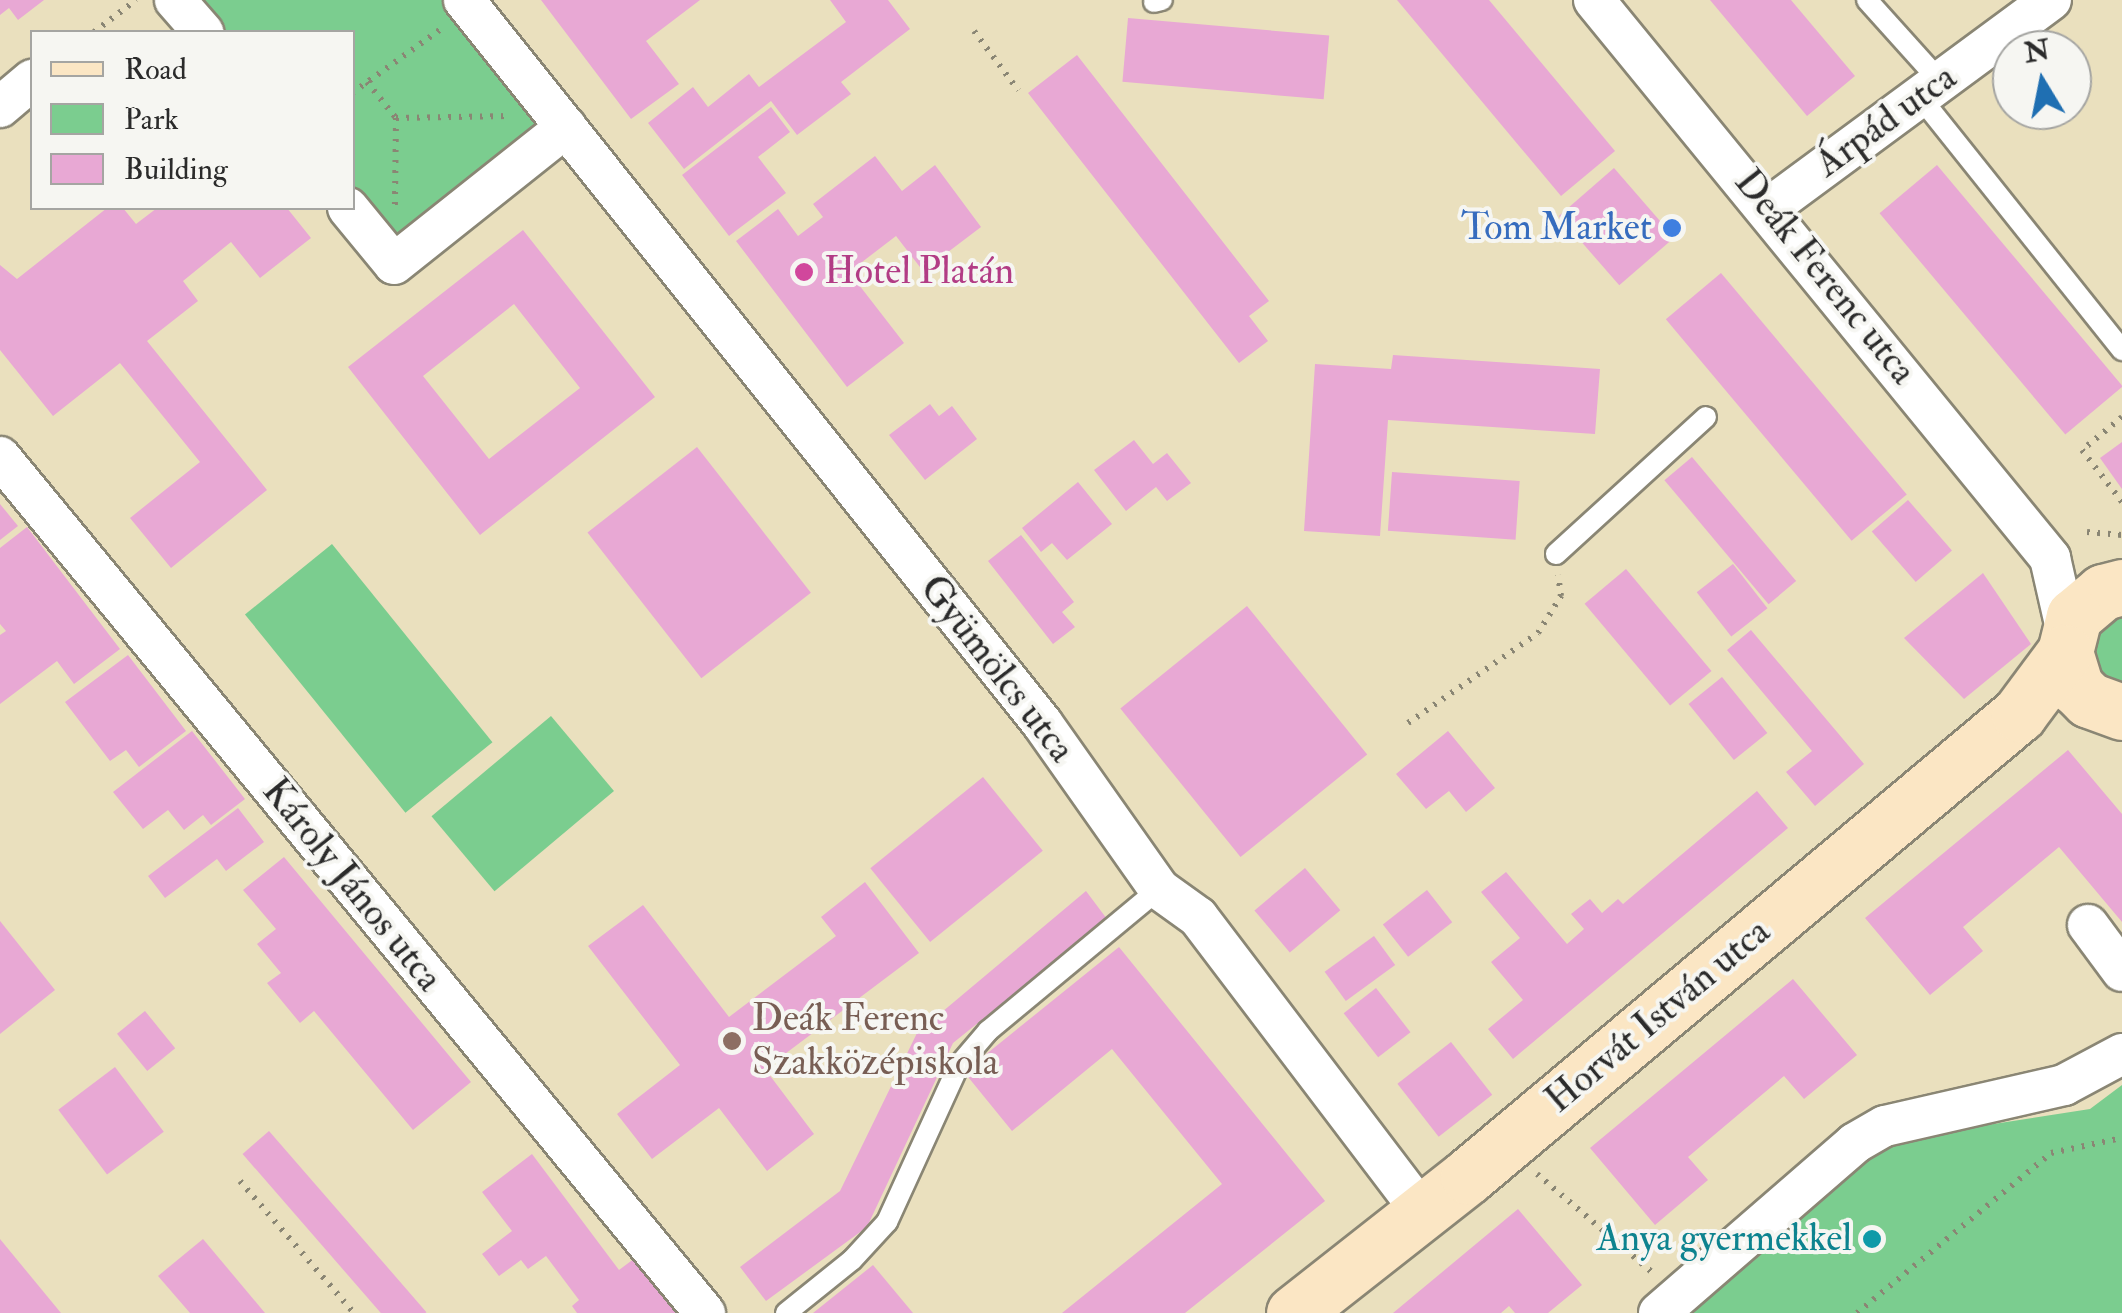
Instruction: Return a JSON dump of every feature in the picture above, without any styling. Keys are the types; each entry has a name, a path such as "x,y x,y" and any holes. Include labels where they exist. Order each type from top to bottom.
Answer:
{"main road":[{"name":"Horvát István utca","path":"1294,1313 1422,1212 2019,714 2087,602 2122,587"},
{"path":"2066,642 2068,670 2106,706"},
{"name":"Horvát István utca","path":"2019,714 2106,706"}],"street":[{"path":"175,0 200,30"},
{"name":"Deák Ferenc utca","path":"1594,0 1770,207 2050,558 2066,642"},
{"name":"Árpád utca","path":"1770,207 2051,0"},
{"name":"Gyümölcs utca","path":"467,4 1042,724 1159,889 1198,917 1422,1212"},
{"path":"0,106 30,82"},
{"path":"350,210 394,264 561,121"},
{"name":"Károly János utca","path":"0,457 705,1313"},
{"path":"2050,558 2122,587"},
{"path":"2088,926 2122,971"},
{"path":"1670,1304 1855,1142 1885,1126 2064,1086 2122,1054"}],"lane":[{"path":"1867,0 2122,350"},
{"path":"1556,554 1706,418"},
{"path":"786,1313 852,1260 887,1222 959,1066 988,1031 1159,889"}],"path":[{"path":"97,30 136,0"},
{"path":"355,91 467,4"},
{"path":"974,31 1018,90"},
{"path":"367,82 396,118 394,264"},
{"path":"396,118 561,121"},
{"path":"2122,417 2082,450 2122,502"},
{"path":"2087,532 2122,535"},
{"path":"1408,723 1538,632 1561,596 1556,554"},
{"path":"1856,1313 2052,1152 2122,1138"},
{"path":"1532,1170 1670,1304"},
{"path":"240,1180 354,1313"}],"green space":[{"path":"175,0 464,0 566,127 394,264 354,210 355,30 201,30"},
{"path":"332,544 492,742 405,813 245,614"},
{"path":"2122,606 2122,692 2095,678 2088,631"},
{"path":"551,716 614,791 494,891 431,816"},
{"path":"2122,1085 2122,1313 1680,1313 1877,1142 2090,1109"}],"building":[{"path":"0,0 44,0 18,20 9,8 0,15"},
{"path":"541,0 700,0 646,41 679,84 631,119"},
{"path":"830,0 888,0 910,29 841,82 851,94 797,135 771,101 684,169 648,123 693,87 708,107 749,74 759,87 846,22"},
{"path":"1397,0 1489,0 1615,151 1561,196"},
{"path":"1710,0 1791,0 1855,76 1807,116"},
{"path":"1128,18 1329,36 1324,99 1122,82"},
{"path":"1077,55 1269,301 1249,316 1268,341 1239,363 1028,93"},
{"path":"771,107 790,132 758,157 786,193 729,236 682,175"},
{"name":"Hotel Platán","path":"875,156 902,191 935,165 981,227 923,271 896,236 849,272 904,343 847,387 736,241 778,209 798,236 823,217 813,204"},
{"path":"1937,165 2122,385 2065,435 1880,213"},
{"path":"1614,168 1674,237 1619,285 1559,216"},
{"path":"104,210 125,210 136,224 154,210 289,210 311,238 260,278 231,242 183,281 198,301 147,341 267,490 171,568 130,518 200,462 120,363 53,416 0,350 0,265 17,279"},
{"path":"523,230 655,397 480,535 348,367","holes":["514,304 580,388 489,459 423,376"]},
{"path":"1721,273 1907,494 1852,541 1666,319"},
{"path":"1393,355 1600,369 1595,434 1388,420 1380,536 1304,531 1315,364 1391,369"},
{"path":"930,404 939,416 952,406 977,439 925,480 889,435"},
{"path":"1134,440 1153,464 1167,453 1191,483 1167,501 1156,487 1126,511 1094,470"},
{"path":"2122,442 2122,489 2100,458"},
{"path":"697,447 811,593 701,678 587,533"},
{"path":"1692,457 1796,581 1769,604 1664,480"},
{"path":"1392,472 1520,481 1516,540 1388,531"},
{"path":"1078,482 1112,524 1067,560 1052,543 1041,552 1022,528"},
{"path":"1908,500 1952,551 1916,582 1872,531"},
{"path":"0,504 18,526 0,540"},
{"path":"27,527 120,649 74,684 57,661 0,704 0,635 6,631 0,624 0,548"},
{"path":"1021,535 1074,602 1062,612 1075,627 1053,644 988,561"},
{"path":"1733,564 1767,608 1731,636 1697,592"},
{"path":"1626,569 1711,671 1670,706 1585,604"},
{"path":"1983,573 2031,644 1964,699 1904,638"},
{"path":"1247,606 1367,754 1241,857 1120,709"},
{"path":"1751,630 1864,764 1815,806 1786,772 1812,751 1727,650"},
{"path":"128,655 186,731 139,767 126,750 110,761 65,702"},
{"path":"1722,677 1767,733 1734,760 1689,704"},
{"path":"192,731 245,799 211,825 203,815 184,830 168,810 143,829 113,792"},
{"path":"1448,731 1495,788 1466,812 1449,791 1426,809 1396,774"},
{"path":"2068,750 2122,814 2122,922 2059,847 1963,927 1983,951 1930,995 1865,918"},
{"path":"983,777 1043,851 930,942 870,868"},
{"path":"1757,791 1788,828 1513,1059 1488,1029 1523,1000 1491,962 1520,938 1481,892 1506,872 1567,944 1584,929 1571,914 1590,899 1602,913 1618,899 1623,904"},
{"path":"238,808 264,842 226,871 217,859 165,898 148,876"},
{"path":"284,857 471,1082 413,1130 314,1011 300,1023 267,983 281,973 257,944 276,929 243,890"},
{"path":"1305,868 1340,910 1290,953 1254,910"},
{"name":"Deák Ferenc Szakközépiskola","path":"865,882 919,953 765,1069 814,1134 767,1171 719,1108 652,1159 617,1114 680,1065 588,946 643,905 729,1017 836,936 821,917"},
{"path":"1427,890 1452,922 1408,957 1383,924"},
{"path":"1086,891 1107,919 953,1043 867,1227 766,1301 740,1267 840,1191 917,1033"},
{"path":"0,921 55,990 0,1034"},
{"path":"1374,936 1395,965 1346,1001 1325,972"},
{"path":"1119,947 1325,1201 1185,1313 1062,1313 1222,1184 1112,1049 1012,1131 964,1072"},
{"path":"1793,979 1857,1055 1804,1099 1784,1076 1688,1157 1708,1180 1655,1225 1590,1148"},
{"path":"1376,988 1410,1032 1378,1057 1344,1013"},
{"path":"145,1011 175,1048 147,1071 117,1034"},
{"path":"1451,1042 1492,1095 1439,1137 1397,1084"},
{"path":"115,1067 164,1132 107,1174 58,1110"},
{"path":"269,1131 426,1312 381,1313 243,1154"},
{"path":"532,1154 619,1270 635,1258 676,1313 577,1313 572,1306 579,1300 546,1256 528,1269 521,1260 499,1276 482,1254 512,1231 482,1192"},
{"path":"1518,1209 1582,1285 1548,1313 1515,1313 1509,1306 1501,1313 1393,1313"},
{"path":"0,1239 61,1313 0,1313"},
{"path":"203,1239 265,1313 190,1313 158,1276"},
{"path":"873,1265 913,1313 813,1313"}],"place":[{"name":"Tom Market","path":"1672,228"},
{"name":"Hotel Platán","path":"804,272"},
{"name":"Deák Ferenc Szakközépiskola","path":"732,1041"},
{"name":"Anya gyermekkel","path":"1872,1239"}]}
